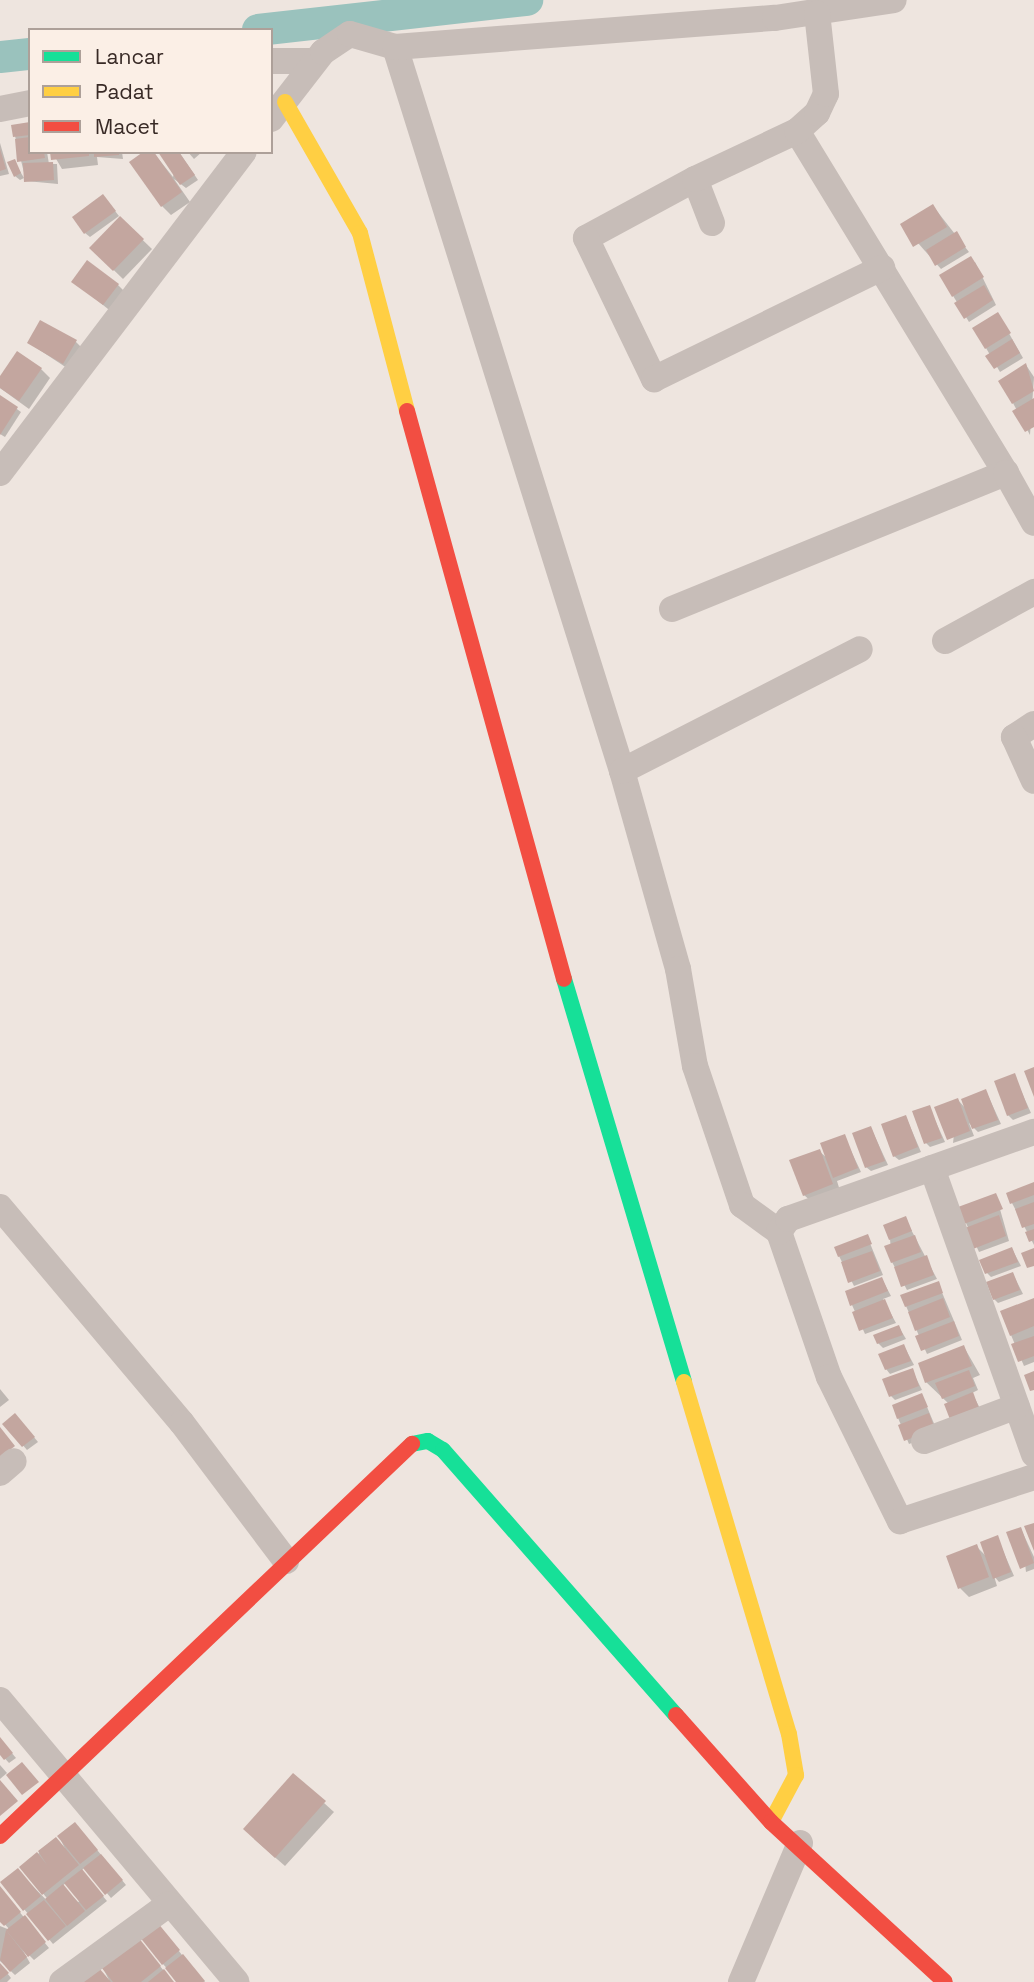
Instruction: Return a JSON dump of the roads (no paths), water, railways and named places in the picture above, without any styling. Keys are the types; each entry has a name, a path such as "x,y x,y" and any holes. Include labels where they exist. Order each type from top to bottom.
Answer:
{"street":[{"path":"771,1822 796,1775 789,1734 498,755 360,233 339,187 278,110 326,51 350,34 394,47 817,13 894,0"},
{"path":"817,13 826,94 797,131 695,179 586,238 653,379 882,268"},
{"path":"394,47 622,771 718,1138 742,1205 779,1232 829,1377 900,1521 1034,1478"},
{"path":"273,61 326,51"},
{"path":"0,109 28,103"},
{"path":"797,131 1034,523"},
{"path":"0,473 242,154"},
{"path":"695,179 712,223"},
{"path":"672,609 1006,473"},
{"path":"946,640 1034,592"},
{"path":"622,771 860,649"},
{"path":"1034,724 1014,737 1034,781"},
{"path":"779,1232 789,1219 1034,1132"},
{"path":"932,1168 1034,1454"},
{"path":"0,1207 183,1423 286,1561"},
{"path":"924,1441 1017,1406"},
{"path":"0,1836 65,1780 286,1561 412,1444 428,1441 443,1450 771,1822 800,1843 945,1982"},
{"path":"0,1700 237,1982"},
{"path":"741,1982 800,1843"},
{"path":"62,1982 169,1904"}],"waterway":[{"path":"273,28 527,0"},
{"path":"0,57 28,54"}]}
